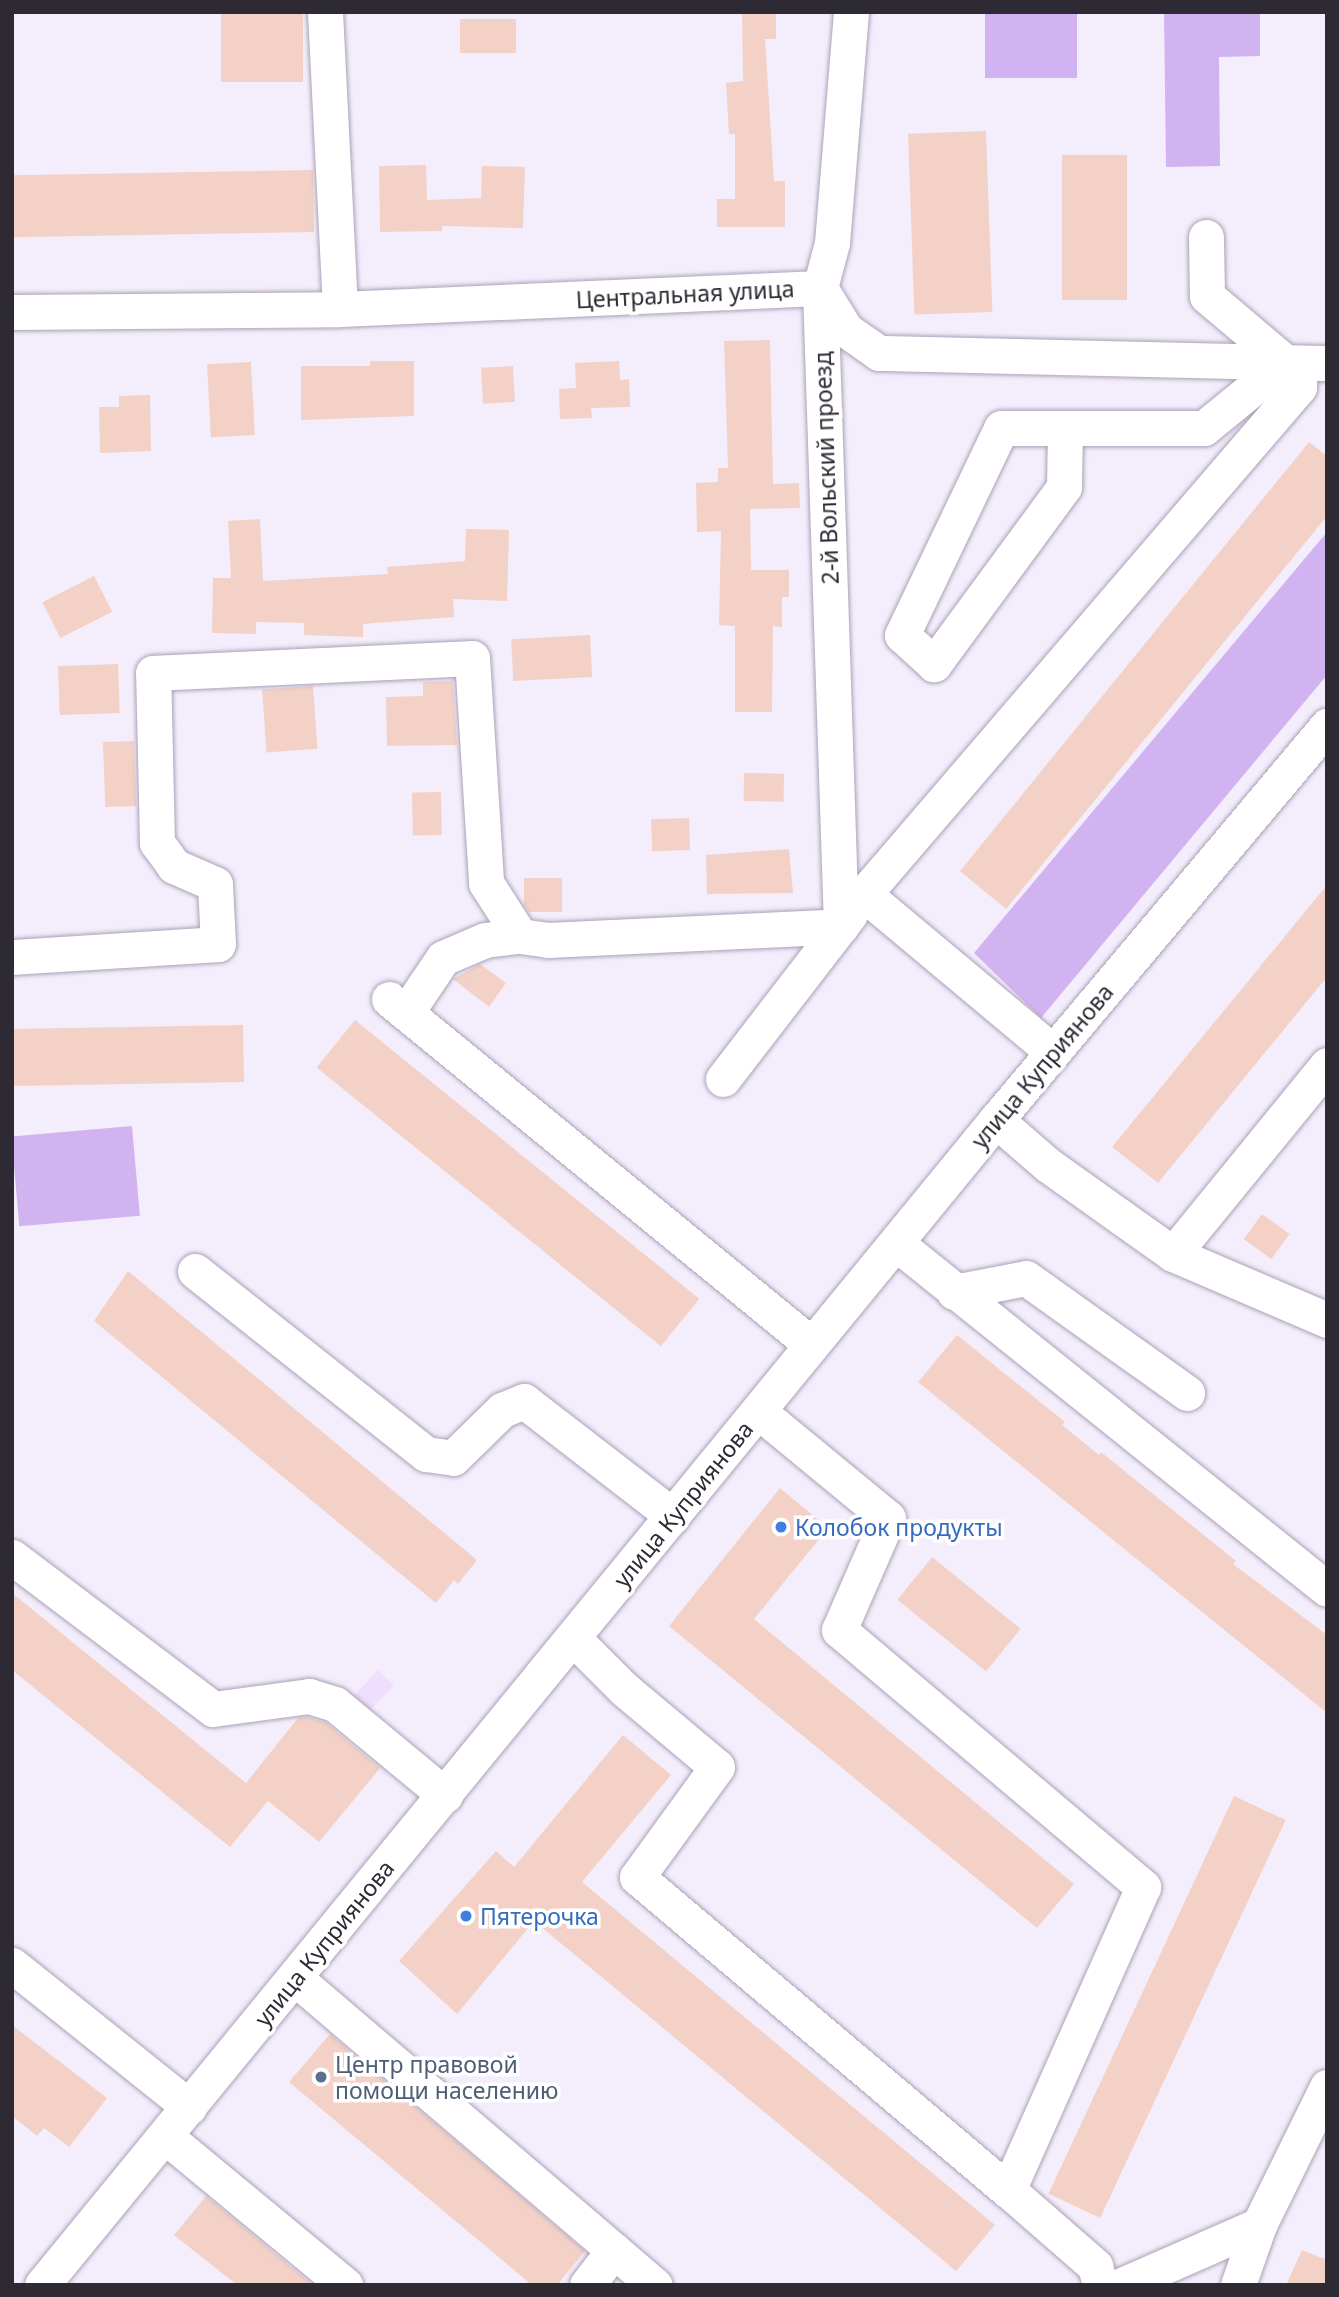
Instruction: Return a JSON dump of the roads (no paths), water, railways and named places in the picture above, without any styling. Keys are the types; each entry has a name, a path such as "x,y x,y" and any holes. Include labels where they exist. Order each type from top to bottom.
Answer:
{"street":[{"path":"324,12 340,309"},
{"name":"2-й Вольский проезд","path":"841,926 820,288 832,243 851,12"},
{"path":"1206,237 1207,296 1304,363"},
{"name":"Центральная улица","path":"12,312 340,309 820,288 846,330 879,353 1304,363"},
{"path":"1065,429 1064,487 934,664 902,635 1001,428 1203,428 1304,363"},
{"path":"723,1079 864,894 1299,387 1304,363"},
{"path":"12,957 218,944 215,884 174,866 157,844 153,673 472,658 486,883 520,936"},
{"name":"улица Куприянова","path":"42,2285 996,1120 1327,726"},
{"path":"864,894 1053,1052"},
{"path":"812,1345 397,1006 443,958 485,940 520,936 549,940 841,926"},
{"path":"1173,1254 1327,1065"},
{"path":"996,1120 1048,1165 1173,1254 1327,1320"},
{"path":"897,1244 1327,1589"},
{"path":"195,1271 426,1454 453,1458 502,1410 524,1401 673,1516"},
{"path":"954,1292 1026,1278 1187,1393"},
{"path":"758,1411 888,1518 839,1630 1143,1887 1008,2190"},
{"path":"12,1557 214,1709 309,1696 335,1704 445,1795"},
{"path":"573,1638 624,1689 717,1767 637,1877 1095,2266 1100,2285"},
{"path":"12,1965 190,2107"},
{"path":"296,1978 655,2285"},
{"path":"1238,2285 1259,2225 1327,2087"},
{"path":"166,2136 345,2285"},
{"path":"1122,2285 1259,2225"},
{"path":"587,2285 614,2250"}],"place":[{"name":"Колобок продукты","path":"781,1527"},
{"name":"Пятерочка","path":"466,1916"},
{"name":"Центр правовой помощи населению","path":"321,2077"}]}
